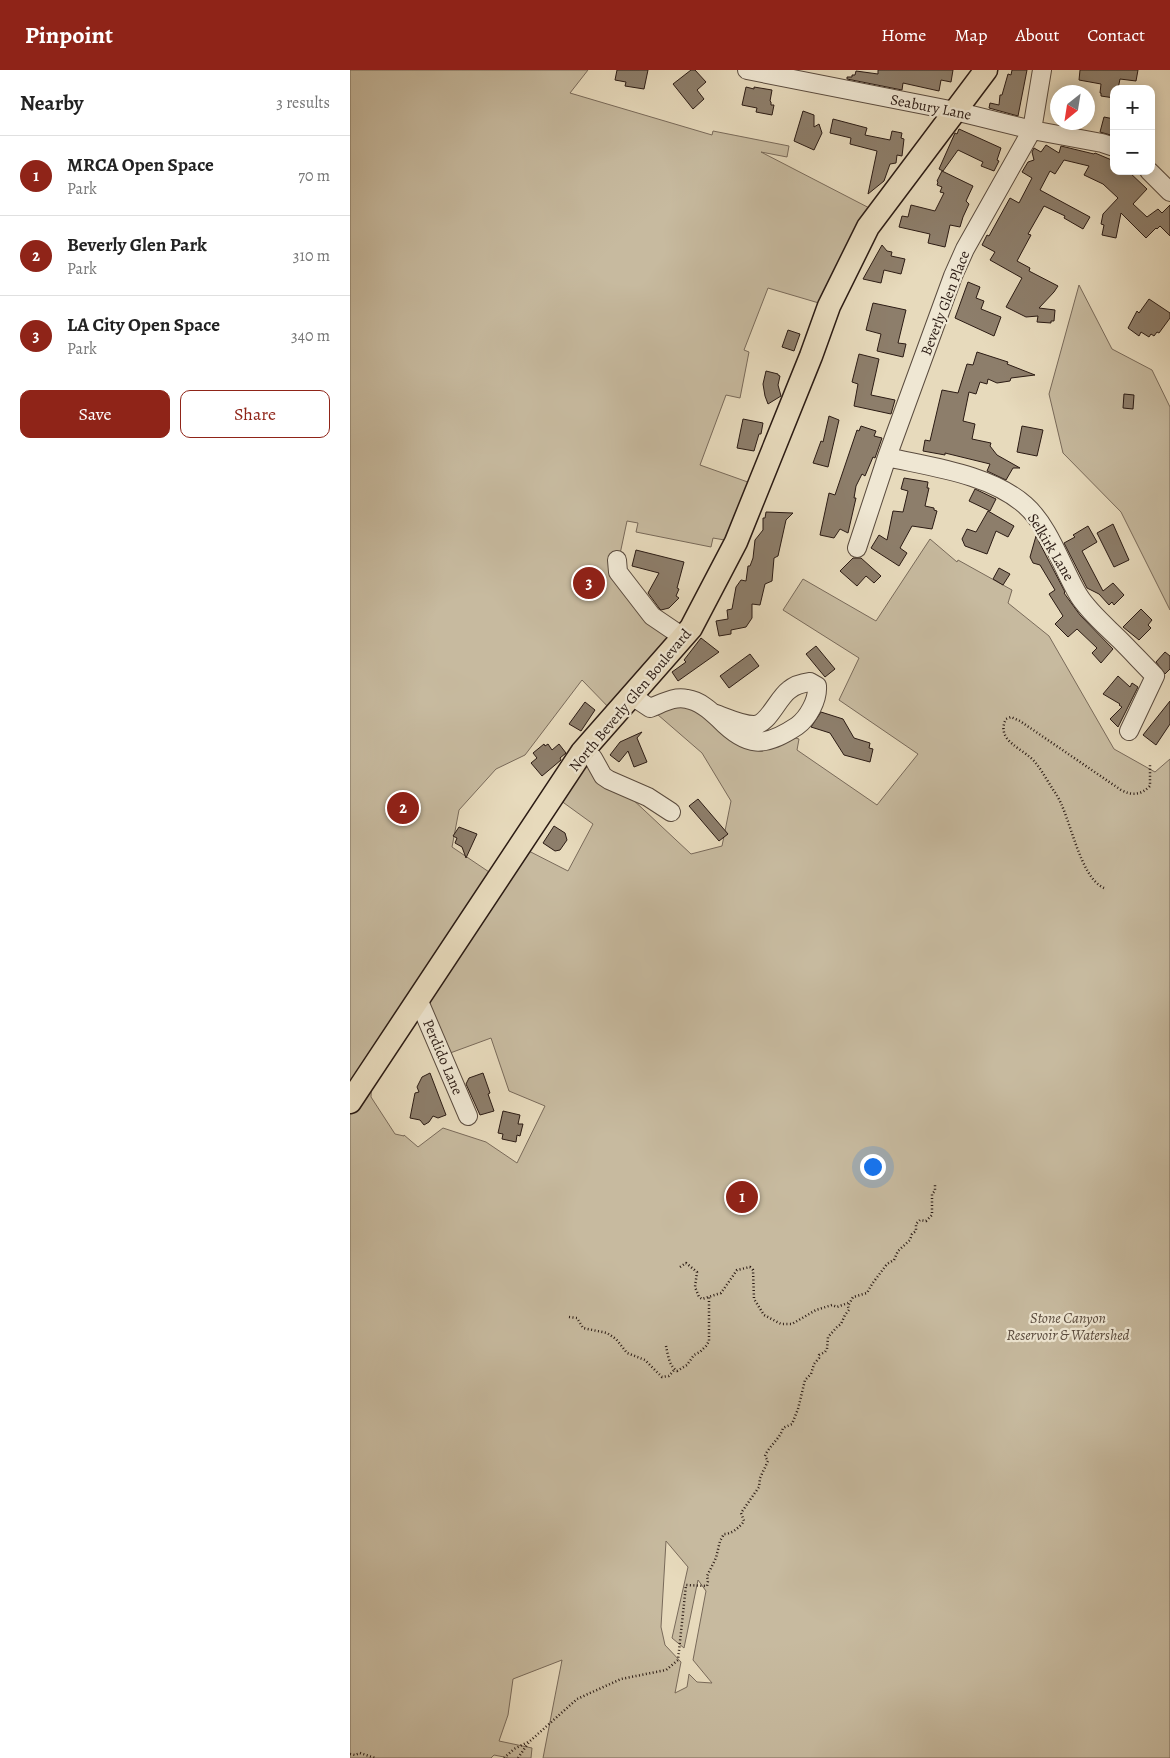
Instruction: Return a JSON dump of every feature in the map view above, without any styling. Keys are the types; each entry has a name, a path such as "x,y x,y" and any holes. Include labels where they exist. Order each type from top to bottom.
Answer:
{"main road":[{"name":"North Beverly Glen Boulevard","path":"350,1102 582,752 691,628 736,542 811,356 829,306 868,227 986,70"}],"street":[{"name":"Seabury Lane","path":"747,70 955,111 1032,130 1110,146"},
{"name":"Beverly Glen Place","path":"857,548 887,457 953,276 965,249 1032,130 1042,70"},
{"path":"1153,175 1170,192"},
{"name":"Selkirk Lane","path":"887,457 946,470 980,480 1005,491 1026,505 1041,524 1080,597 1095,617 1155,676 1129,731"},
{"path":"617,560 618,572 652,616 684,637"},
{"path":"632,696 650,708 675,698 689,699 707,707 730,731 745,739 760,742 779,737 802,722 818,695 817,686 810,682 798,684 788,690 764,722 760,724 743,723 713,713"},
{"path":"582,752 593,758 603,776 648,797 671,812"},
{"name":"Perdido Lane","path":"418,999 468,1116"}],"path":[{"path":"1104,888 1092,878 1084,864 1058,797 1034,761 1008,741 1003,732 1003,724 1006,719 1011,717 1020,721 1121,790 1130,794 1145,792 1150,786 1150,763"},
{"path":"680,1266 686,1263 697,1272 695,1288 702,1299 722,1293 737,1270 750,1267 753,1270 754,1299 764,1315 781,1324 792,1324 816,1310 832,1305 837,1307 848,1303 853,1297 867,1293 887,1264 894,1260 898,1251 910,1240 912,1234 916,1231 916,1224 920,1220 926,1221 932,1215 932,1194 935,1191 935,1185"},
{"path":"569,1317 577,1318 583,1328 607,1333 616,1339 627,1353 645,1360 662,1377 669,1376 674,1370 676,1371 687,1365 694,1355 706,1346 709,1341 708,1297"},
{"path":"518,1758 531,1740 577,1699 621,1680 666,1670 678,1660 686,1585 707,1586 707,1576 716,1558 720,1541 724,1534 729,1534 744,1521 741,1513 759,1487 760,1478 768,1460 764,1456 772,1448 778,1437 782,1435 783,1428 792,1424 798,1410 805,1380 811,1374 819,1355 825,1352 828,1338 842,1324 849,1310 848,1303"},
{"path":"666,1346 670,1363 674,1370"},
{"path":"504,1758 514,1749 531,1740"},
{"path":"350,1754 360,1753 375,1758"}],"green space":[{"name":"Stone Canyon Reservoir & Watershed","path":"350,70 588,70 570,93 712,135 713,131 789,146 787,157 761,152 879,213 829,306 768,288 744,350 749,352 740,398 726,395 700,465 759,486 736,542 713,538 711,547 636,532 638,523 627,521 616,573 677,644 615,714 582,680 525,755 496,769 459,810 452,847 498,878 519,846 568,871 593,824 553,795 582,752 691,854 722,846 731,801 702,753 650,708 675,698 730,731 785,735 799,739 797,750 877,805 918,754 839,700 859,658 783,610 803,579 876,621 930,539 957,562 958,560 1012,590 1008,603 1049,636 1114,749 1155,772 1170,759 1170,1758 543,1758 562,1660 513,1679 508,1715 499,1741 532,1748 531,1758 509,1758 494,1755 491,1758 350,1758","holes":["418,999 442,1056 491,1038 509,1091 545,1106 517,1163 486,1142 443,1128 418,1147 404,1135 395,1134 371,1097 372,1070","666,1541 688,1567 672,1638 684,1648 698,1580 706,1591 693,1660 712,1683 697,1682 689,1674 687,1687 675,1693 681,1662 665,1645 661,1627"]},
{"path":"1079,285 1112,349 1152,370 1170,407 1170,610 1121,512 1063,453 1049,394"}],"building":[{"path":"617,70 648,70 644,89 625,86 626,82 615,80"},
{"path":"691,70 695,70 706,82 697,90 704,99 693,109 673,84"},
{"path":"878,70 953,70 951,82 941,80 939,91 903,83 902,90 847,79 847,77 855,75 856,71 878,74"},
{"path":"1012,70 1027,70 1018,116 989,108 990,103 999,105 1000,95 1002,95 1008,74 1011,75"},
{"path":"1080,70 1138,70 1136,81 1120,79 1119,85 1110,85 1110,97 1101,96 1101,84 1079,80"},
{"path":"746,87 772,90 770,101 771,105 774,105 772,115 756,112 757,108 742,105"},
{"path":"803,111 814,115 814,127 819,124 822,133 814,150 794,141"},
{"path":"1104,117 1110,118 1110,135 1100,132"},
{"path":"833,119 867,128 865,135 890,140 892,131 902,133 901,138 904,139 902,156 897,155 896,163 890,164 884,181 868,194 877,151 850,144 851,138 830,133"},
{"path":"959,129 1001,148 997,160 999,161 994,171 981,166 983,162 958,150 943,171 939,169 955,133 957,134"},
{"path":"1046,145 1059,153 1061,146 1095,153 1110,159 1110,175 1132,175 1147,189 1133,204 1147,217 1158,209 1162,213 1170,205 1170,236 1160,226 1146,238 1121,213 1116,238 1102,235 1104,225 1101,224 1103,214 1118,198 1103,184 1084,175 1089,166 1064,160 1055,174 1050,171 1040,190 1090,217 1083,229 1064,218 1065,216 1044,206 1028,234 1031,235 1017,261 1030,268 1029,271 1058,286 1039,308 1055,310 1054,321 1051,321 1051,323 1037,322 1038,316 1026,317 1006,307 1022,278 990,260 995,252 982,245 1010,198 1019,203 1032,178 1022,172 1028,162 1034,160 1032,152 1034,148 1041,152"},
{"path":"942,171 973,186 966,201 969,204 960,227 950,225 945,247 928,243 930,234 899,227 902,216 908,217 911,205 935,211 944,193 940,192 942,187 937,185"},
{"path":"882,245 887,251 892,252 891,256 905,259 901,274 884,270 881,283 863,279"},
{"path":"968,282 980,287 976,298 984,301 981,309 1001,317 994,336 955,318"},
{"path":"1149,299 1170,313 1170,318 1159,333 1157,332 1154,336 1151,334 1149,337 1141,332 1139,336 1128,328 1137,311 1139,313"},
{"path":"873,303 906,310 898,343 906,344 903,357 877,351 881,334 866,330"},
{"path":"788,330 800,334 794,351 782,347"},
{"path":"977,352 1008,362 1007,364 1035,375 1011,378 1010,381 997,383 988,379 987,384 980,382 976,394 969,392 963,421 975,424 972,439 991,443 990,446 997,455 1020,468 1013,468 1006,480 987,471 990,464 945,453 945,455 923,451 925,440 930,441 942,390 958,393 967,364 973,365"},
{"path":"859,354 879,359 871,395 895,400 891,414 854,406 858,384 852,382"},
{"path":"766,371 780,376 778,385 781,396 768,404 763,384"},
{"path":"1124,394 1134,395 1133,409 1123,408"},
{"path":"829,416 839,420 828,467 813,463 821,441 823,442"},
{"path":"743,419 763,423 754,451 737,448"},
{"path":"861,426 876,431 874,436 882,438 875,458 873,457 865,476 862,474 856,486 854,498 856,498 848,533 840,529 834,538 820,535 829,493 835,495 857,430 859,431"},
{"path":"1022,426 1043,430 1037,456 1017,452"},
{"path":"904,478 928,482 927,488 929,488 925,506 934,508 937,511 932,529 912,526 900,548 907,553 899,566 871,548 879,535 887,540 893,511 903,512 908,491 901,489"},
{"path":"975,489 996,499 990,511 969,501"},
{"path":"988,511 1014,526 1008,537 996,531 987,554 965,546 962,539 967,529 976,532"},
{"path":"766,512 793,513 786,520 778,556 774,558 772,581 765,584 760,605 752,604 752,618 746,627 731,630 731,634 719,636 716,621 728,619 727,610 732,609 736,587 741,580 746,581 748,566 750,566 753,558 755,540 763,530 763,518 765,518"},
{"path":"1113,524 1129,560 1114,567 1097,533"},
{"path":"1088,526 1097,542 1082,551 1103,591 1113,583 1124,595 1114,605 1112,602 1109,605 1099,594 1087,588 1064,543"},
{"path":"1036,536 1064,593 1080,615 1113,649 1101,663 1092,653 1097,648 1077,629 1068,637 1055,624 1063,616 1049,594 1055,590 1040,565 1033,563 1030,557"},
{"path":"636,550 684,562 677,588 679,589 676,596 679,598 669,608 661,610 648,593 659,573 632,566"},
{"path":"853,558 861,558 881,576 874,583 866,576 857,586 840,571"},
{"path":"999,568 1010,574 1003,585 993,579"},
{"path":"1141,609 1152,620 1148,625 1151,628 1139,640 1123,627"},
{"path":"701,638 719,652 678,681 672,672 686,662 684,660"},
{"path":"816,646 835,669 825,677 806,654"},
{"path":"1165,652 1170,656 1170,669 1165,674 1156,662"},
{"path":"750,654 759,666 729,688 720,676"},
{"path":"1118,676 1130,687 1132,683 1138,687 1118,727 1110,719 1122,707 1103,694"},
{"path":"1170,701 1170,724 1156,745 1143,735"},
{"path":"585,702 595,710 581,731 569,724"},
{"path":"821,712 843,719 854,738 870,743 869,748 873,749 870,762 844,755 830,733 811,727"},
{"path":"642,732 637,738 647,762 634,767 628,751 619,762 610,755 620,742"},
{"path":"544,744 545,746 548,744 552,750 559,744 566,753 560,758 561,760 542,776 531,763 537,758 533,753"},
{"path":"698,799 728,834 719,841 689,806"},
{"path":"554,826 565,833 567,840 560,850 555,851 543,843"},
{"path":"459,827 477,834 466,858 462,847 455,843 457,838 453,836"},
{"path":"430,1073 446,1115 438,1118 433,1116 424,1125 420,1120 410,1118 415,1093 419,1092 417,1087 422,1077"},
{"path":"483,1073 494,1111 480,1115 466,1084 469,1078"},
{"path":"503,1111 520,1115 518,1124 523,1124 520,1136 517,1135 516,1142 502,1139 503,1134 498,1133"}],"place":[{"name":"LA City Open Space","path":"589,583"},
{"name":"Beverly Glen Park","path":"403,808"},
{"name":"MRCA Open Space","path":"742,1197"}]}
